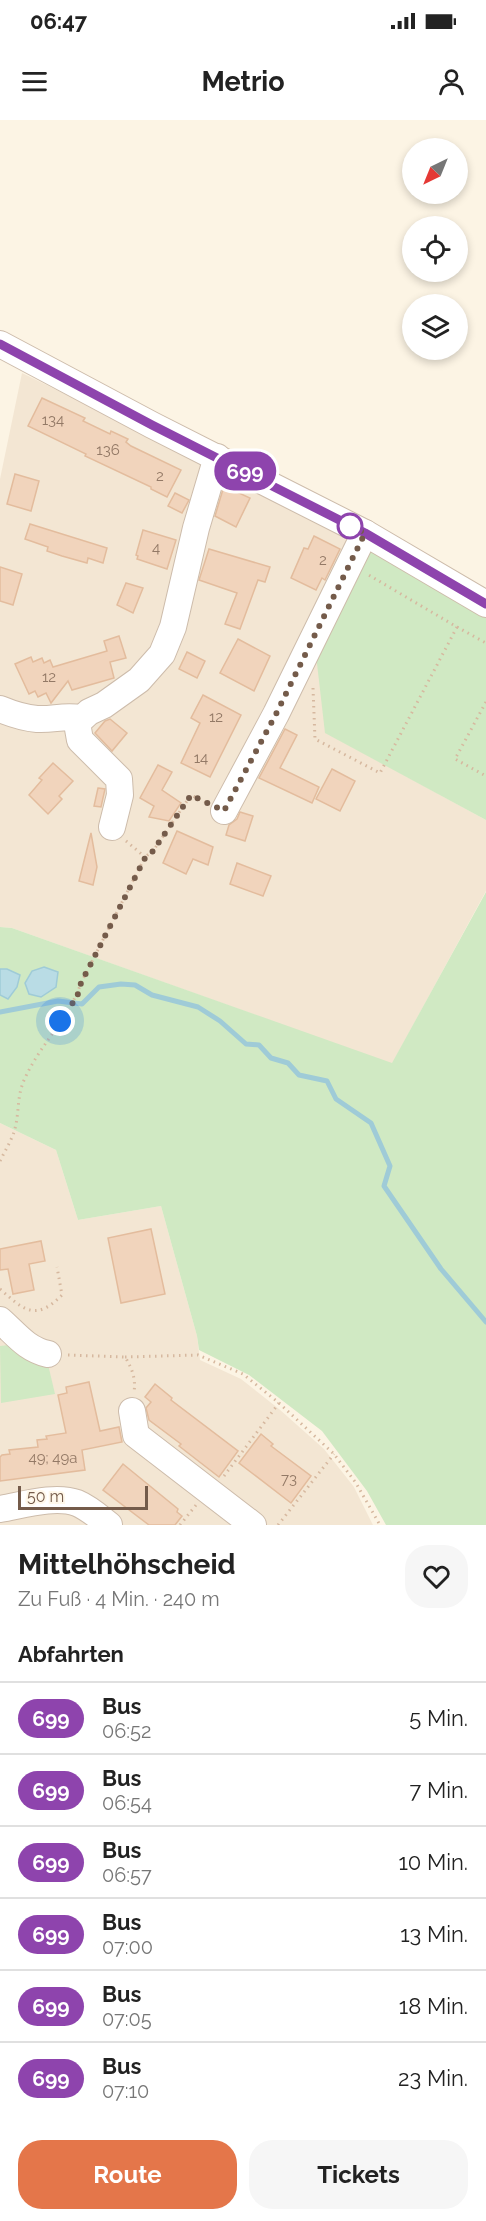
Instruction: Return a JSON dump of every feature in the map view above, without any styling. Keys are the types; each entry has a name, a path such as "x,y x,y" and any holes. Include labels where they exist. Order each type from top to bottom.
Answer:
{"street":[{"path":"0,344 365,533 486,604"},
{"path":"112,827 120,795 119,779 80,740 77,723 81,718 139,680 162,654 173,627 196,528 217,457"},
{"path":"224,811 365,533"},
{"path":"0,709 32,718 66,715 81,718"},
{"path":"0,1320 27,1347 48,1354"},
{"path":"132,1411 136,1435 253,1525"},
{"path":"0,1509 54,1501 73,1502 89,1510 109,1525"}],"path":[{"path":"350,564 486,643"},
{"path":"313,687 315,739 380,773 457,627"},
{"path":"486,702 455,759 486,776"},
{"path":"0,1161 14,1131 18,1094 24,1079 77,997 81,983 145,858 153,851 191,795 224,811"},
{"path":"0,1289 18,1304 31,1311 41,1311 51,1306 62,1295 57,1267"},
{"path":"48,1354 125,1357 198,1355 243,1374 279,1403 334,1454 357,1483 380,1525"},
{"path":"125,1357 132,1369 135,1385 132,1411"},
{"path":"211,1493 279,1403"},
{"path":"278,1525 334,1454"}],"shaded area":[{"path":"22,373 369,546 325,732 486,820 486,891 392,1064 12,928 0,927 0,479"},
{"path":"0,1123 56,1150 78,1220 161,1206 197,1336 200,1360 241,1379 324,1449 354,1487 373,1525 0,1525"}],"green space":[{"path":"369,546 486,613 486,820 325,733 315,646"},
{"path":"486,892 486,1525 386,1525 367,1491 322,1431 249,1375 199,1350 161,1206 78,1220 56,1150 0,1123 0,927 12,928 392,1063"},
{"path":"9,1345 47,1360 55,1394 1,1403 0,1346"}],"water":[{"path":"44,967 58,972 56,987 41,997 29,994 25,983 32,971"},
{"path":"0,969 7,969 20,975 17,987 8,999 0,995"}],"building":[{"path":"42,398 85,418 83,421 110,434 111,431 128,439 126,442 131,446 181,470 167,497 28,426"},
{"path":"15,474 39,481 31,511 7,504"},
{"path":"224,486 250,498 236,527 215,516"},
{"path":"175,493 189,500 182,513 168,506"},
{"path":"30,524 107,548 103,563 88,558 87,563 47,551 48,547 25,539"},
{"path":"143,530 176,540 167,569 137,559"},
{"path":"314,536 340,549 325,580 322,578 316,590 291,578 304,548 308,549"},
{"path":"209,549 270,567 265,582 258,580 240,629 225,624 237,593 199,580"},
{"path":"0,567 22,574 13,605 0,601"},
{"path":"126,583 143,588 133,613 117,605"},
{"path":"119,636 126,658 110,662 114,678 72,690 68,681 51,703 46,693 38,697 35,691 29,694 15,664 31,657 33,662 42,658 44,663 50,660 53,667 107,651 104,641"},
{"path":"238,639 270,656 254,691 220,673"},
{"path":"187,652 205,661 197,678 179,669"},
{"path":"203,695 241,715 210,777 181,763 200,723 191,718"},
{"path":"110,719 127,733 112,751 95,733 105,721"},
{"path":"285,729 297,735 280,768 319,787 312,803 259,778"},
{"path":"53,763 73,781 59,796 62,799 48,814 29,795 42,780 39,778"},
{"path":"158,765 172,772 162,790 181,803 169,821 149,817 154,806 140,798"},
{"path":"332,769 355,781 340,811 316,799"},
{"path":"98,788 105,789 101,807 94,806"},
{"path":"240,812 253,816 245,841 226,835 229,825 237,819"},
{"path":"177,831 213,847 208,865 193,859 186,874 163,863"},
{"path":"91,833 97,867 93,885 79,881"},
{"path":"237,863 271,876 263,896 230,884"},
{"path":"151,1229 165,1294 121,1303 108,1238"},
{"path":"41,1241 45,1261 29,1264 34,1290 13,1294 8,1269 0,1270 0,1249"},
{"path":"89,1382 100,1431 119,1427 122,1442 82,1450 85,1470 0,1481 0,1457 2,1455 10,1454 9,1450 38,1447 37,1440 66,1433 58,1395 67,1393 66,1387"},
{"path":"155,1384 172,1398 171,1400 238,1451 219,1477 149,1420 146,1408 151,1402 145,1397"},
{"path":"261,1434 273,1444 271,1446 311,1476 291,1503 239,1463"},
{"path":"123,1464 178,1509 177,1512 182,1516 175,1525 149,1525 103,1490"}],"waterway":[{"path":"0,1012 58,1001 82,1004 99,987 135,985 152,995 198,1007 220,1021 246,1044 259,1045 271,1058 288,1063 299,1075 327,1081 336,1099 371,1123 390,1166 384,1186 441,1269 486,1322"}],"bus line":[{"name":"699","path":"0,344 152,425 365,533 486,604"}],"route":[{"path":"60,1021 77,997 81,983 145,858 153,851 191,795 224,811 276,714 365,533 350,526"}]}
